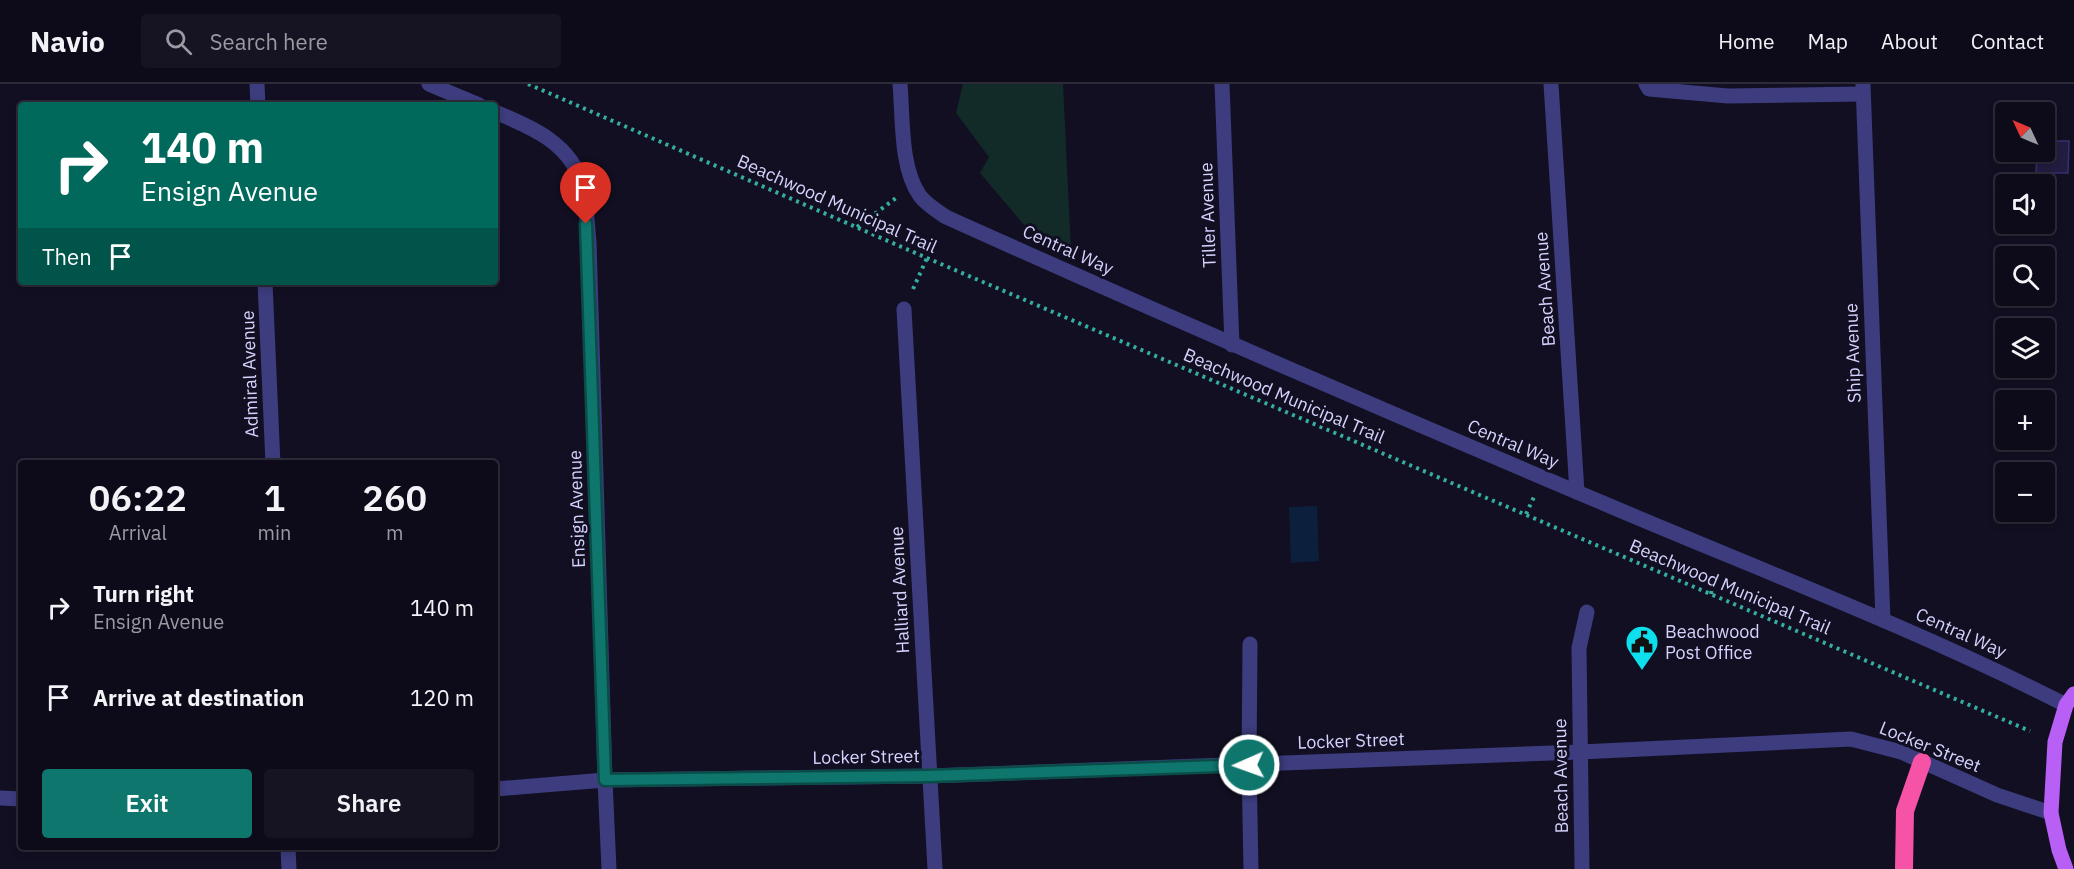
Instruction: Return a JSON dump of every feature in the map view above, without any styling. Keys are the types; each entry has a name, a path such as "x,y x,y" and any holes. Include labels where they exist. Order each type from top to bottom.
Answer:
{"highway":[{"path":"1904,869 1905,811 1922,762"}],"main road":[{"path":"2066,869 2059,850 2051,813 2055,742 2070,699"}],"street":[{"path":"257,84 258,102"},
{"path":"429,84 472,102"},
{"path":"900,84 906,153 911,180 915,186"},
{"name":"Tiller Avenue","path":"1222,84 1232,345"},
{"name":"Beach Avenue","path":"1551,84 1577,492"},
{"path":"1646,84 1649,89 1728,96 1863,89"},
{"name":"Ship Avenue","path":"1863,89 1883,620"},
{"name":"Ensign Avenue","path":"498,113 532,127 566,152 582,186 589,243 609,869"},
{"name":"Central Way","path":"915,186 921,198 945,217 1232,345 2006,674 2070,699"},
{"name":"Admiral Avenue","path":"266,285 273,460"},
{"name":"Halliard Avenue","path":"904,309 934,869"},
{"name":"Beach Avenue","path":"1581,869 1579,648 1587,612"},
{"path":"1250,644 1251,869"},
{"name":"Locker Street","path":"498,789 605,780 929,776 1580,752 1851,739 1901,752 1997,795 2051,813"},
{"path":"0,798 18,799"},
{"path":"288,850 289,869"}],"path":[{"name":"Beachwood Municipal Trail","path":"528,84 927,258 2030,731"},
{"path":"856,227 915,186"},
{"path":"904,309 927,258"}],"green space":[{"path":"963,84 1063,84 1071,250 1025,226 980,173 989,157 956,113"}],"water":[{"path":"1317,506 1319,561 1291,563 1289,507"}],"building":[{"path":"2055,141 2069,141 2068,173 2036,173 2037,162 2055,162"}],"place":[{"name":"Beachwood Post Office","path":"1642,671"}],"route":[{"path":"586,224 589,243 605,780 929,776 1249,765"}]}
